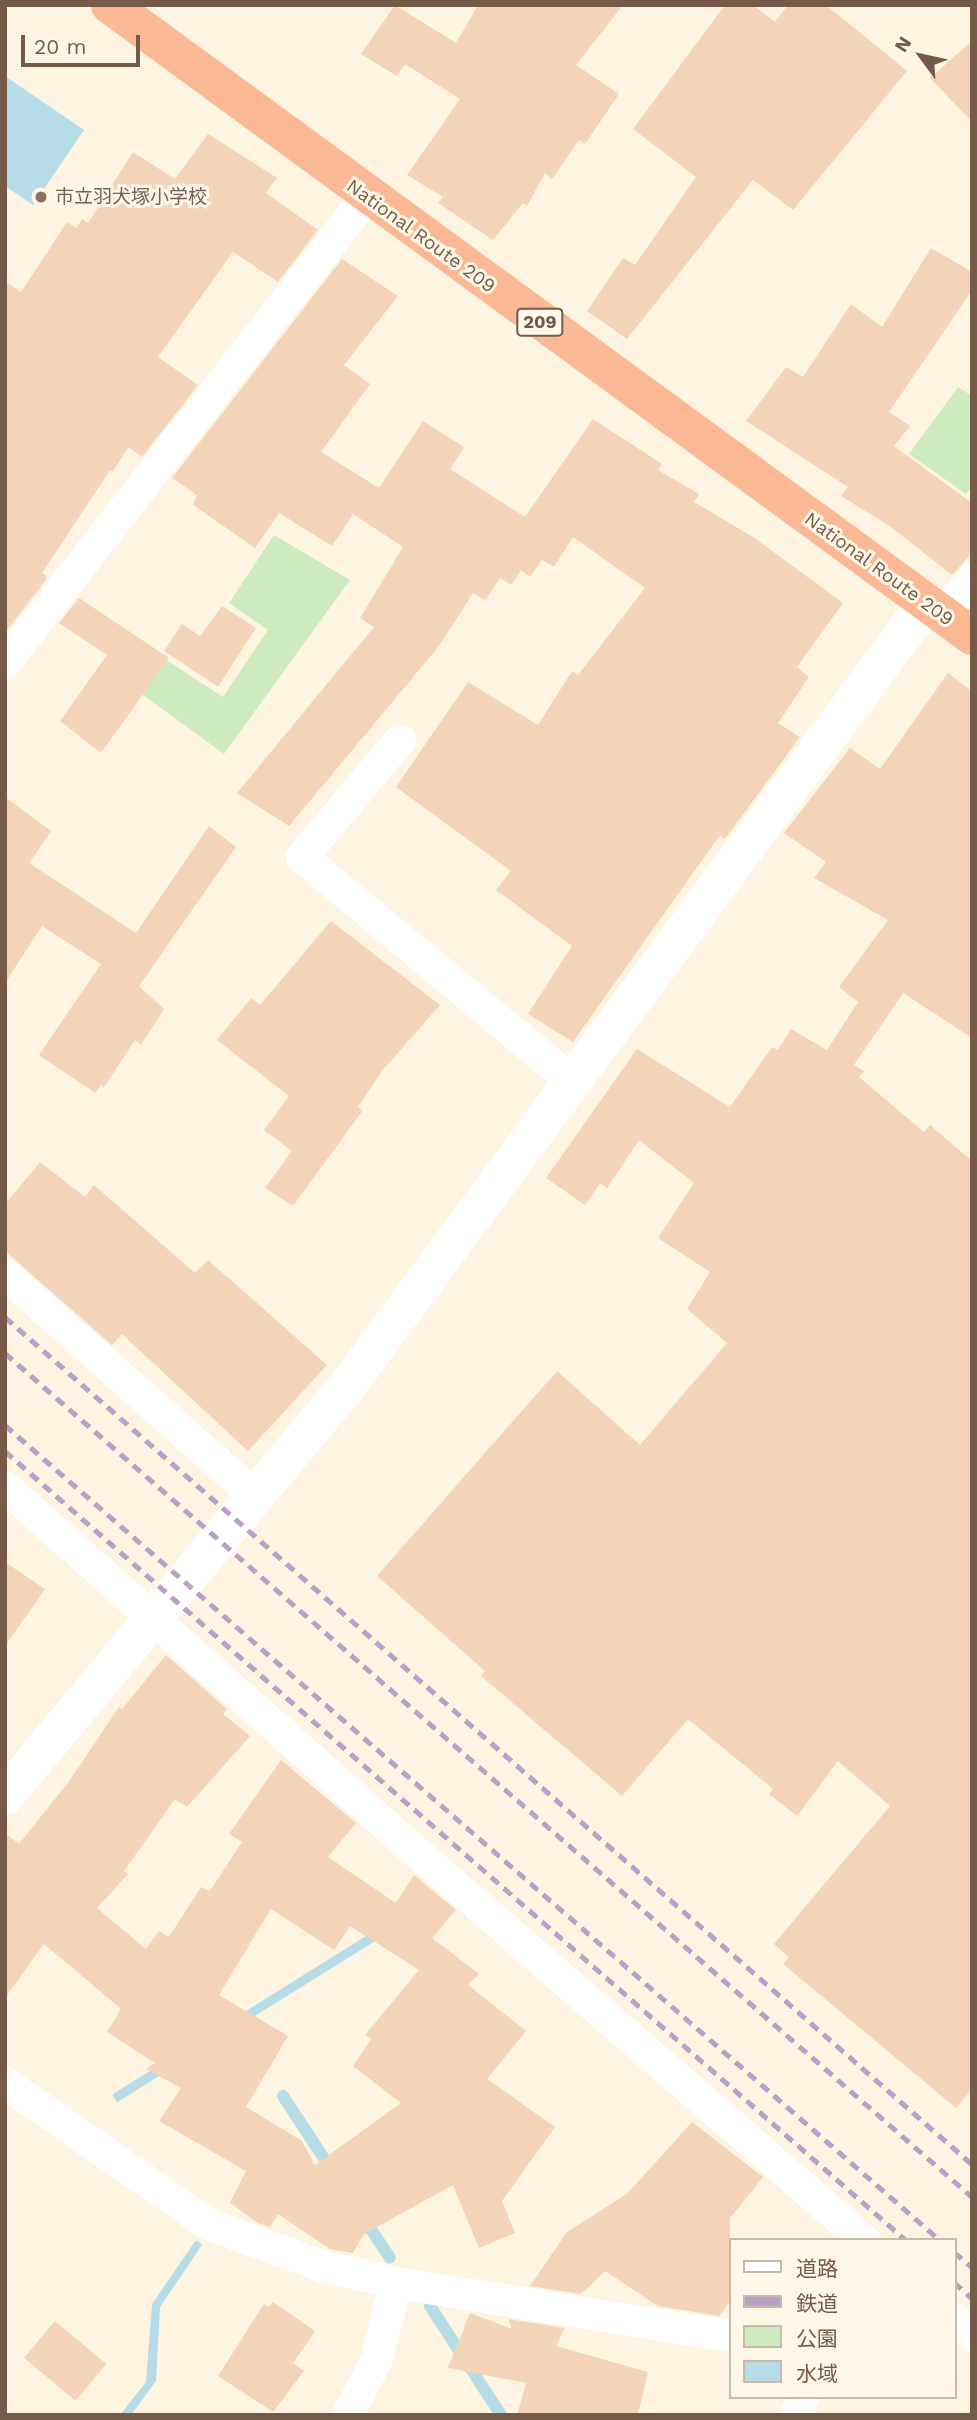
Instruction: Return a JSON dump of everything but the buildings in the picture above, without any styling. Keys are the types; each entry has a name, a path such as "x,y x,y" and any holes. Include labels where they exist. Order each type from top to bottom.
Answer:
{"highway":[{"name":"National Route 209","path":"110,5 366,198 947,619"}],"street":[{"path":"5,663 366,198"},
{"path":"5,1796 348,1385 573,1082 947,619 972,579"},
{"path":"400,740 302,857 573,1082"},
{"path":"5,1274 256,1497"},
{"path":"5,1487 862,2238"},
{"path":"5,2083 208,2224 322,2266 396,2283 729,2336"},
{"path":"348,2415 377,2359 396,2283"},
{"path":"956,2321 972,2335"},
{"path":"796,2415 803,2399"}],"green space":[{"path":"958,387 972,396 972,487 966,494 909,454"},
{"path":"274,535 350,580 224,754 132,687 154,652 223,697 268,630 229,603"}],"water":[{"path":"5,76 84,130 33,205 5,186"},
{"path":"382,1926 387,1934 117,2102 112,2095"},
{"path":"196,2240 202,2245 160,2307 156,2381 131,2415 120,2415 146,2382 152,2304"}],"waterway":[{"path":"283,2096 333,2172"},
{"path":"362,2216 390,2258"},
{"path":"430,2306 501,2415"}],"railway":[{"path":"5,1317 972,2164"},
{"path":"5,1353 972,2197"},
{"path":"5,1425 938,2238"},
{"path":"5,1451 904,2238"},
{"path":"956,2254 972,2267"},
{"path":"956,2284 972,2298"}],"place":[{"name":"市立羽犬塚小学校","path":"41,197"}]}
